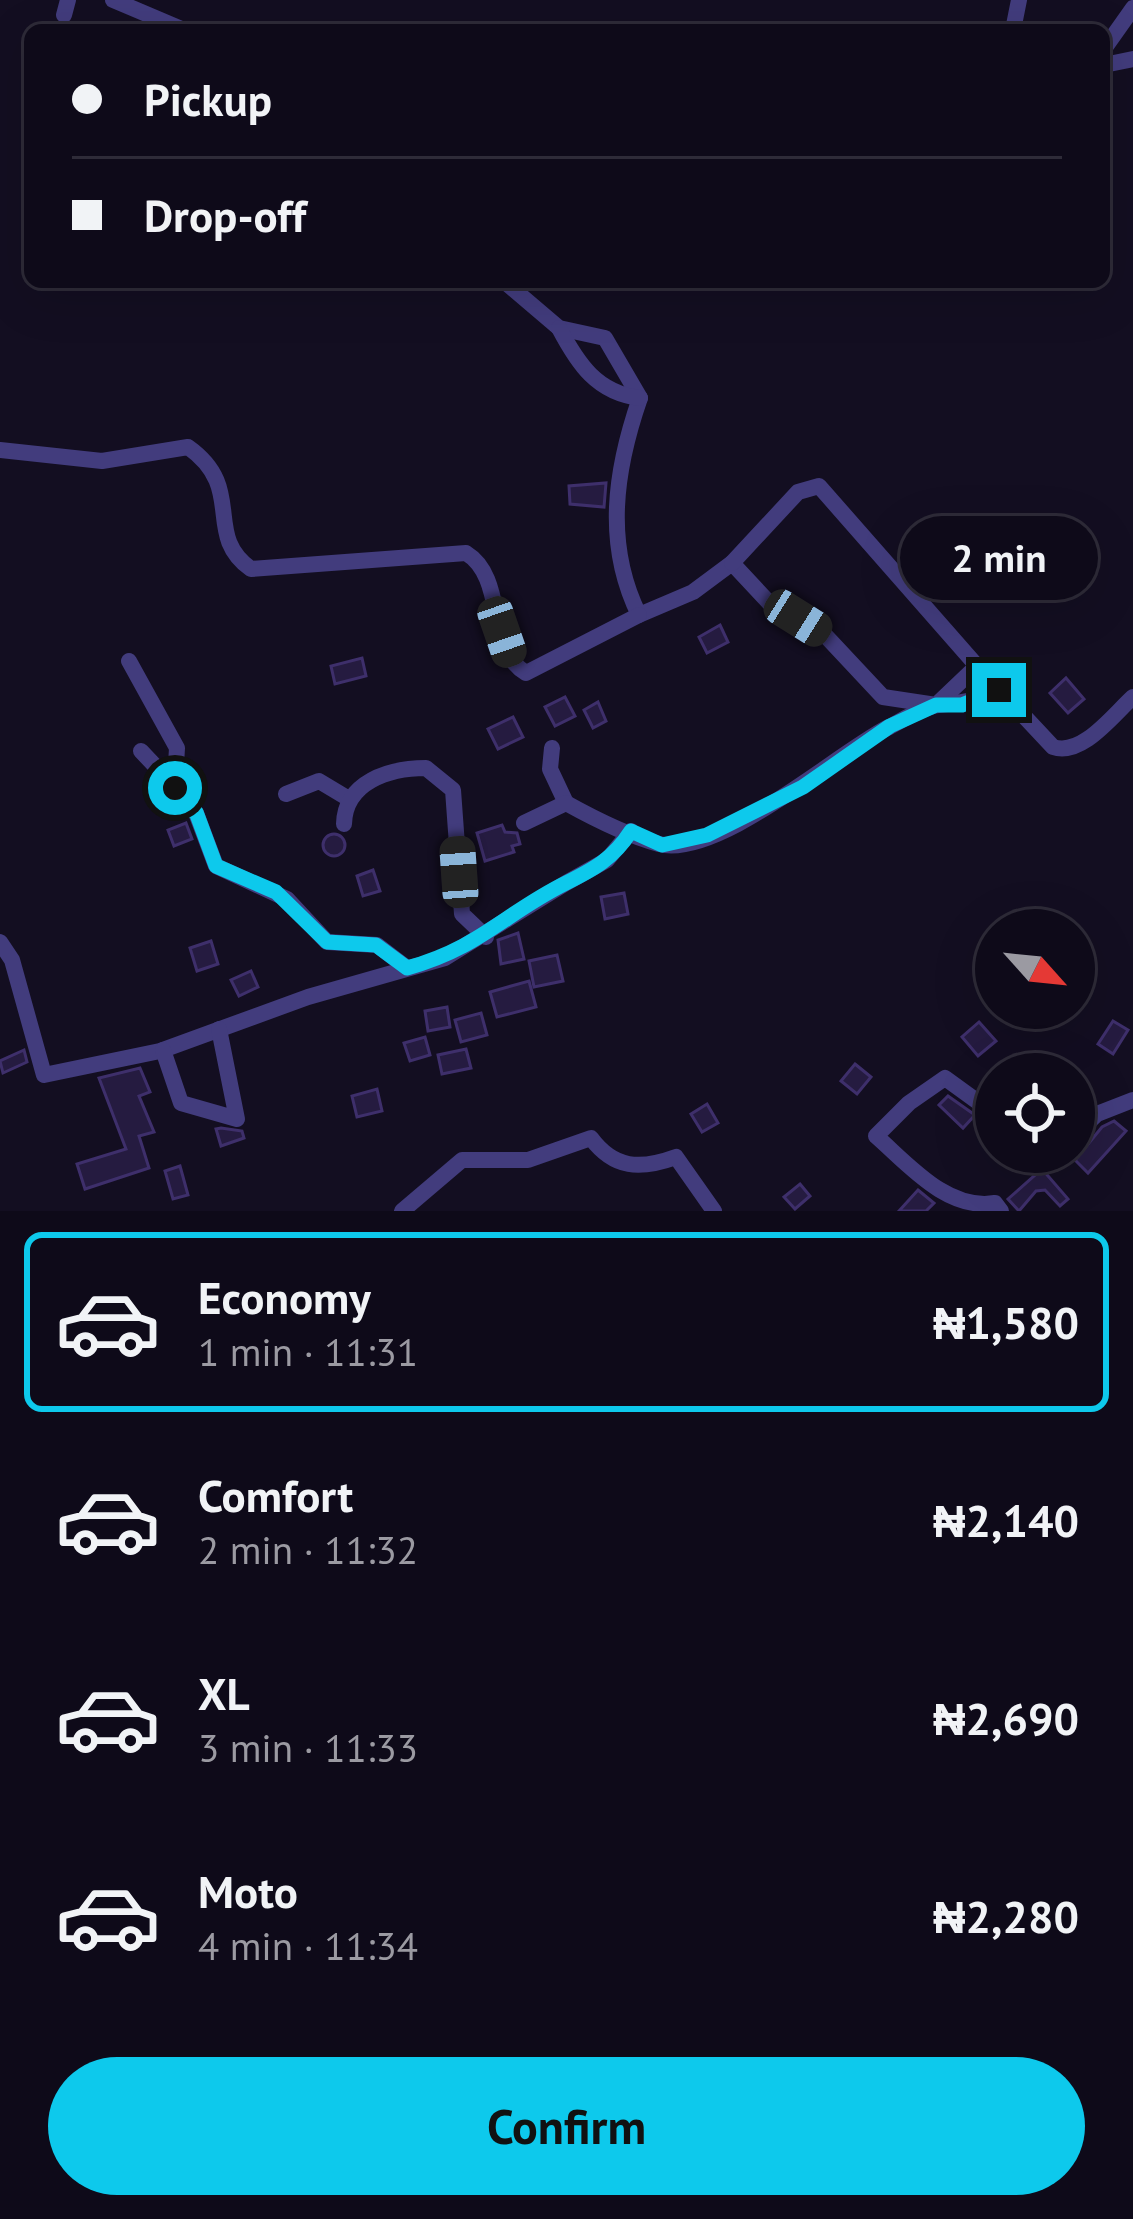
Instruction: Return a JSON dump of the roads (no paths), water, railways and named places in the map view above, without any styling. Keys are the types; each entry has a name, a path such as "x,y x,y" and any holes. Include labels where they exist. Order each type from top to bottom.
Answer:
{"street":[{"path":"113,0 170,24"},
{"path":"1110,41 1133,8"},
{"path":"512,288 559,328 575,358 602,386 640,398"},
{"path":"559,328 605,338 640,398 619,470 615,525 623,575 639,615"},
{"path":"0,450 101,461 188,447 220,488 230,554 251,569 466,553 490,589 512,659 526,673 693,592 732,563 798,492 819,486 1053,747 1063,751 1078,746 1133,697"},
{"path":"732,563 774,608 824,634 883,698 962,705 999,690"},
{"path":"128,661 177,748 175,788 180,806 196,812 216,866 276,892 327,942 376,945 407,968"},
{"path":"552,748 550,769 566,803 662,845 735,824 803,787 872,736 936,705 977,666"},
{"path":"141,751 175,788"},
{"path":"344,824 349,799 375,779 426,768 453,790 462,914 486,937"},
{"path":"286,794 319,781 349,799"},
{"path":"524,823 566,803"},
{"path":"0,942 13,960 44,1075 163,1050 486,937 566,883 586,876 631,831"},
{"path":"163,1050 181,1102 235,1120 219,1029"},
{"path":"975,1099 945,1078 909,1102 876,1136 952,1205 972,1210 994,1203 1001,1211"},
{"path":"1095,1116 1133,1100"},
{"path":"402,1211 462,1160 528,1160 590,1138 603,1155 632,1167 676,1157 714,1211"}]}
